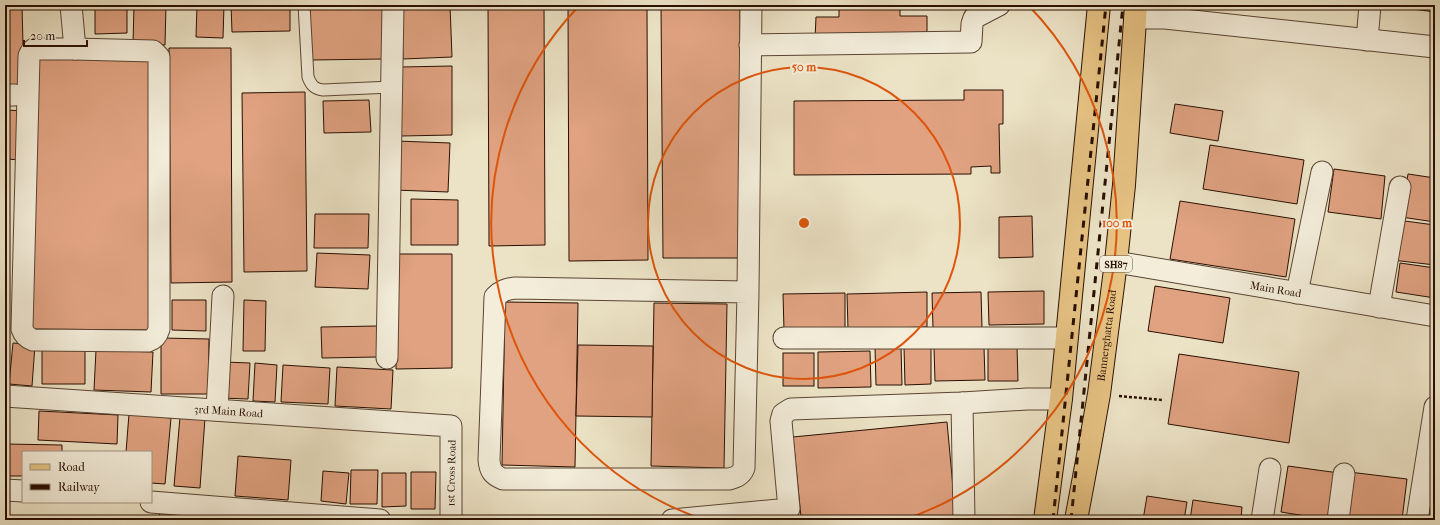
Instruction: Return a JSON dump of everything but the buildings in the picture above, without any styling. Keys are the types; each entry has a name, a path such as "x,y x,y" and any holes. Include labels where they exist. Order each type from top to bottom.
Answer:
{"main road":[{"path":"1045,520 1061,399 1099,5"},
{"name":"Bannerghatta Road","path":"1076,520 1098,394 1116,262 1124,185 1136,11"}],"street":[{"path":"71,5 75,49"},
{"path":"387,358 393,5"},
{"path":"748,292 515,288 500,292 495,297 489,452 490,470 495,475 503,479 729,480 736,478 741,474 744,468 748,292 751,5"},
{"path":"750,45 971,42 972,24 974,18 999,5"},
{"path":"1367,40 1370,5"},
{"path":"1136,11 1165,18 1435,47"},
{"path":"34,49 75,49 153,51 159,57 159,329 156,336 148,342 33,340 28,338 22,329 29,56 34,49"},
{"path":"1297,293 1322,172"},
{"path":"1379,307 1400,187"},
{"name":"Main Road","path":"1116,262 1435,316"},
{"path":"217,410 223,296"},
{"path":"784,338 1067,338"},
{"name":"3rd Main Road","path":"5,396 451,426"},
{"path":"672,520 789,509 781,422 783,414 791,409 962,403 1027,399 1061,399"},
{"path":"962,403 964,520"},
{"path":"1417,520 1435,407"},
{"name":"1st Cross Road","path":"450,520 451,426"},
{"path":"1262,520 1270,469"},
{"path":"1338,520 1344,474"},
{"path":"5,490 22,491"},
{"path":"152,502 380,520"}],"lane":[{"path":"304,5 308,77 312,86 323,90 392,87"}],"path":[{"path":"1098,394 1163,400"}],"railway":[{"path":"1053,520 1106,5"},
{"path":"1071,520 1123,5"}]}
